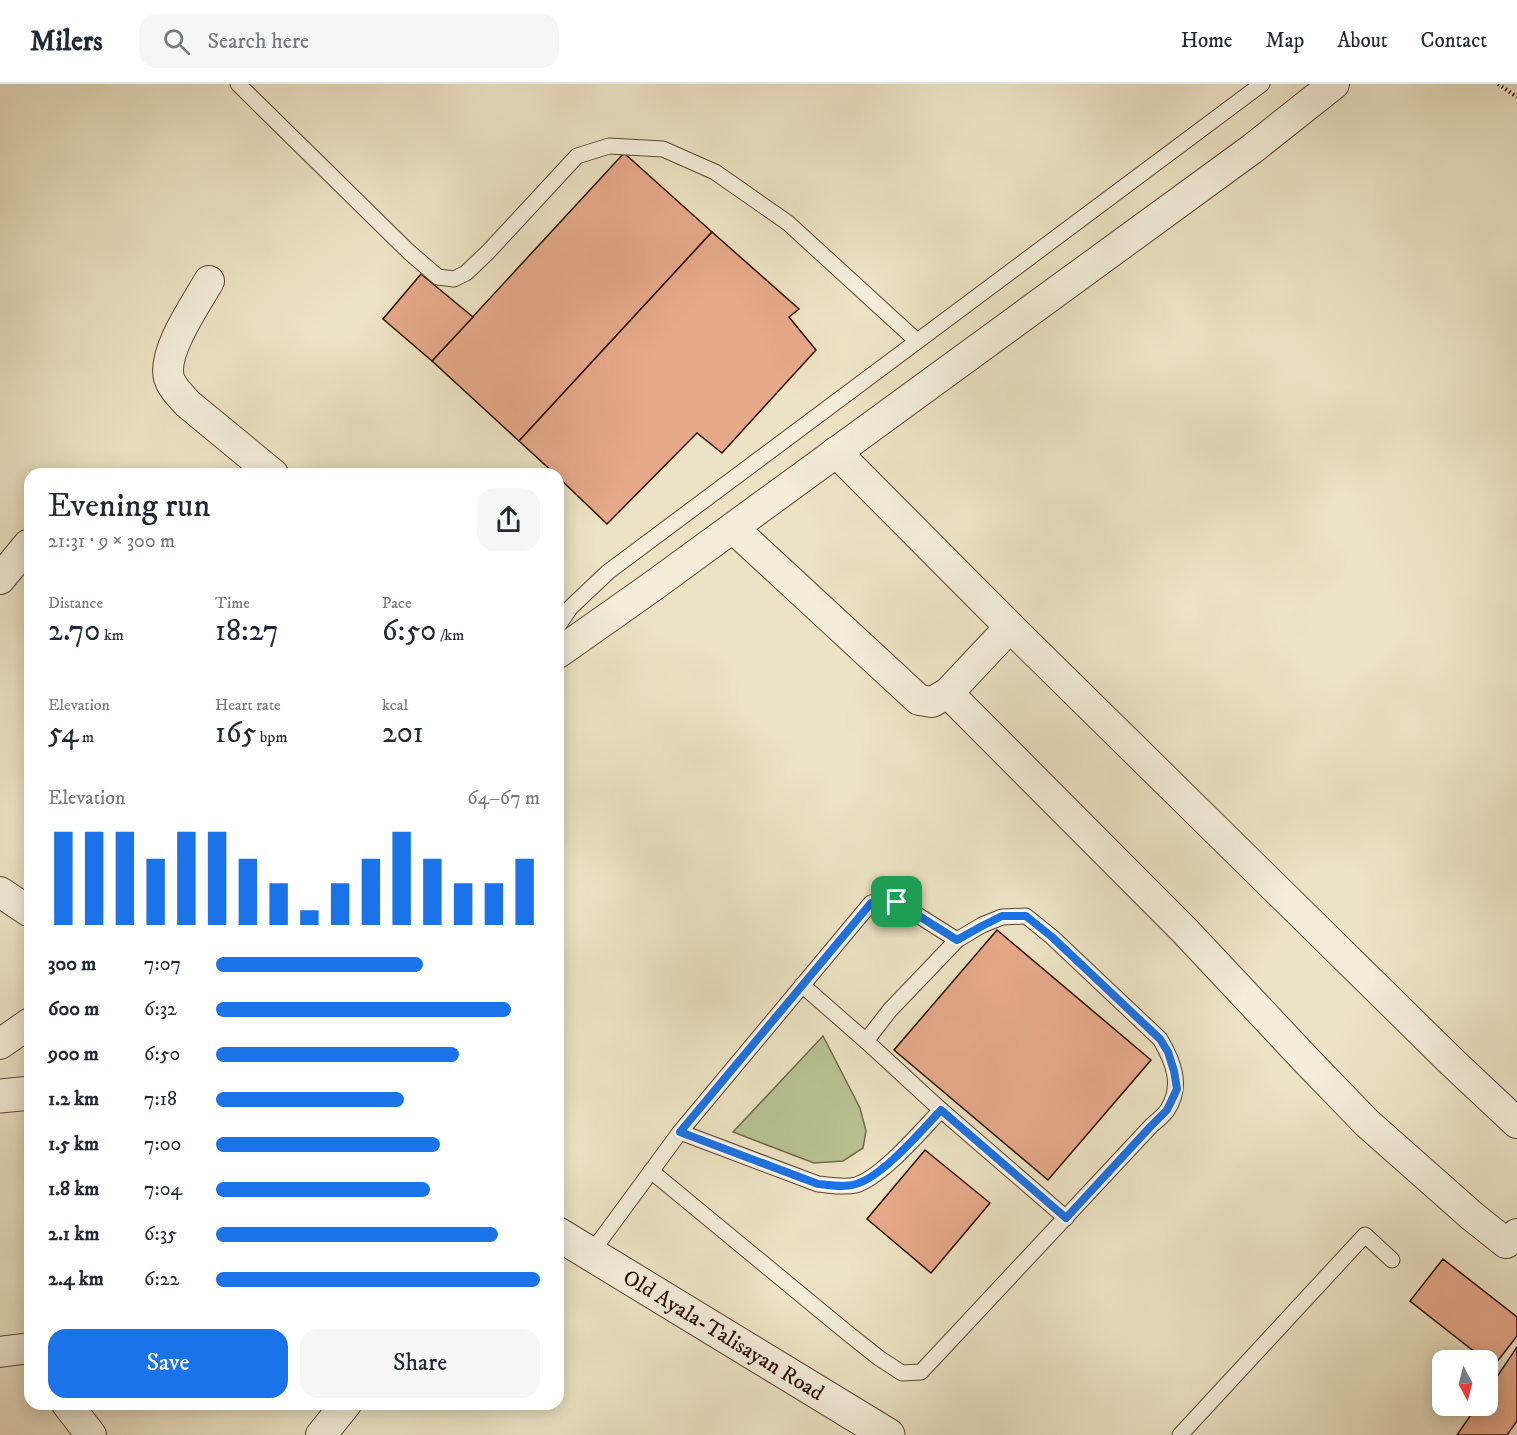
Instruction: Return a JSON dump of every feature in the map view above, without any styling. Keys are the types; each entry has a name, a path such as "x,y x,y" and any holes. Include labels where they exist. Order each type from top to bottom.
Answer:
{"street":[{"path":"564,649 1252,149 1334,84"},
{"path":"209,281 173,345 168,361 169,378 176,391 188,404 266,468"},
{"path":"836,452 1010,627 1517,1123"},
{"path":"733,528 919,700 932,702 948,693 1010,627"},
{"path":"0,579 24,550"},
{"path":"948,693 1185,931 1367,1123 1506,1243 1517,1234"},
{"path":"0,892 24,908"},
{"path":"0,1044 24,1027"},
{"path":"0,1096 24,1094"},
{"name":"Old Ayala-Talisayan Road","path":"564,1237 888,1435"},
{"path":"71,1410 91,1435"},
{"path":"321,1435 341,1410"}],"lane":[{"path":"238,84 409,252 438,277 454,279 466,273 577,156 609,146 663,149 715,172 788,223 917,341"},
{"path":"564,617 571,607 608,572 1262,84"},
{"path":"591,1253 680,1132 871,903 884,899 897,902 957,940"},
{"path":"651,1171 879,1358 902,1373 921,1372 1167,1110 1177,1089 1168,1052 1160,1039 1052,937 1026,916 1002,916 957,940 890,1010 866,1041"},
{"path":"802,985 1066,1218"},
{"path":"680,1132 818,1184 839,1186 856,1184 880,1171 941,1110"},
{"path":"1180,1435 1365,1235 1392,1260"}],"path":[{"path":"1498,84 1517,98"}],"green space":[{"path":"823,1036 860,1108 866,1131 863,1148 843,1161 814,1163 733,1132"}],"building":[{"path":"624,153 712,232 519,441 432,361"},
{"path":"712,232 799,309 789,317 816,350 722,453 697,433 607,524 564,483 564,468 548,468 519,441"},
{"path":"421,274 473,317 432,361 383,319"},
{"path":"997,930 1151,1060 1048,1180 894,1050"},
{"path":"925,1150 990,1203 931,1273 867,1219"},
{"path":"1443,1259 1517,1317 1517,1336 1498,1361 1498,1350 1472,1350 1410,1301"},
{"path":"1517,1347 1517,1421 1507,1435 1457,1435 1470,1416 1498,1416 1498,1375"}],"route":[{"path":"884,899 897,902 957,940 1002,916 1026,916 1052,937 1160,1039 1168,1052 1177,1089 1167,1110 1066,1218 941,1110 880,1171 856,1184 839,1186 818,1184 680,1132 871,903 884,899"}]}
